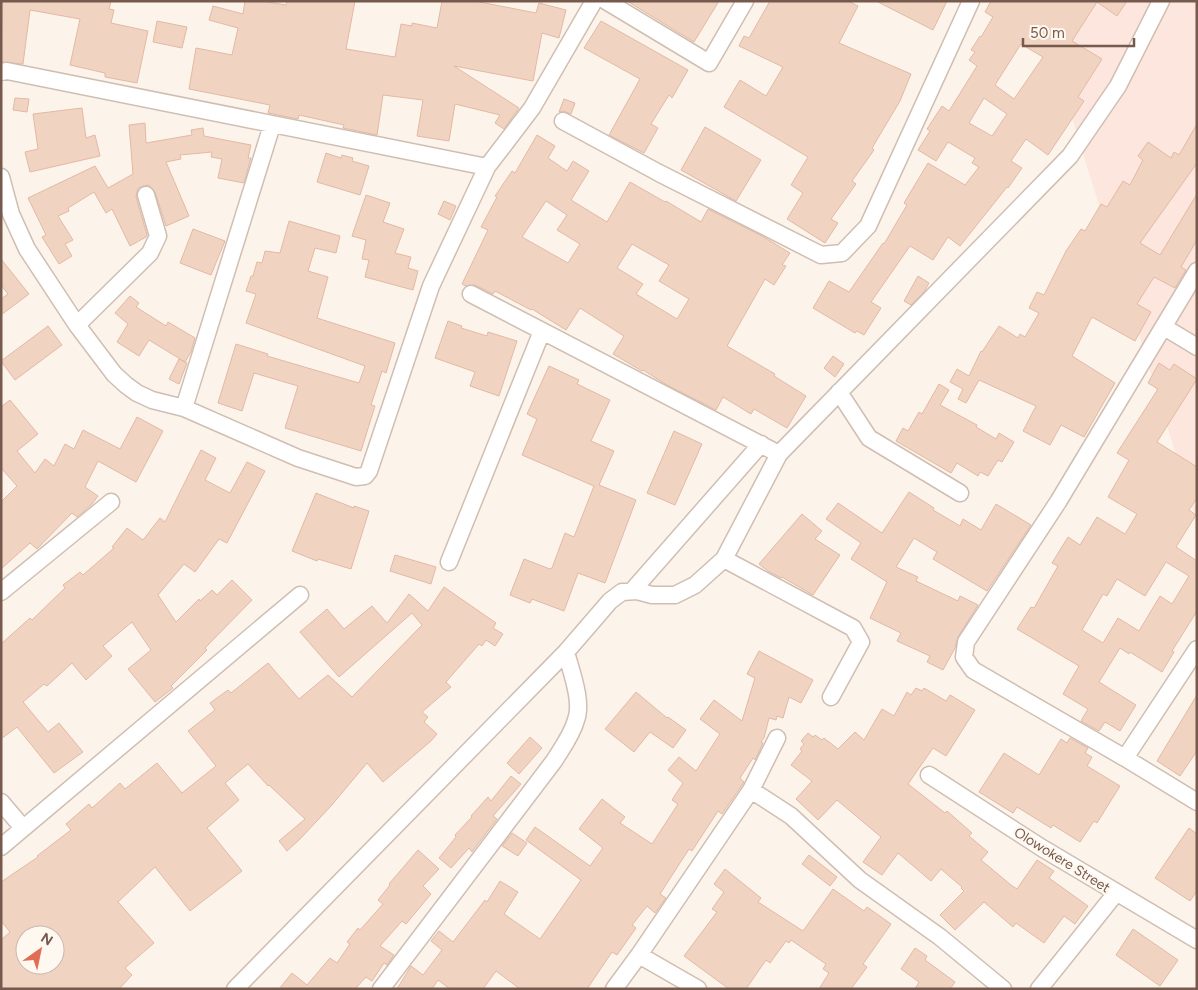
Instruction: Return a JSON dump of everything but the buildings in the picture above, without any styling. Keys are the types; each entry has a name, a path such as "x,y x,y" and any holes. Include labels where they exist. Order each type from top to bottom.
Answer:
{"street":[{"path":"1,176 11,214 26,249 77,325 114,374 126,385 152,400 184,408 298,458 356,477 365,476 369,471 431,286 487,167 532,108 594,1"},
{"path":"606,1 709,63 745,1"},
{"path":"563,121 659,173 821,255 842,253 868,226 971,1"},
{"path":"234,989 566,652 610,601 622,592 632,591 652,595 676,595 695,585 724,559 779,454 1070,156 1118,86 1161,1"},
{"path":"1,72 7,71 487,167"},
{"path":"184,408 272,125"},
{"path":"77,325 150,253 156,244 158,236 146,195"},
{"path":"1197,271 1058,502 966,642 964,657 973,670 1197,802"},
{"path":"471,294 779,454"},
{"path":"1164,327 1197,347"},
{"path":"449,562 542,331"},
{"path":"840,392 868,438 960,493"},
{"path":"632,591 761,444"},
{"path":"1,592 111,502"},
{"path":"724,559 853,628 861,642 832,698"},
{"path":"1,847 300,595"},
{"path":"1125,758 1197,649"},
{"path":"381,989 554,761 570,735 577,718 578,702 566,652"},
{"path":"614,989 751,790 777,738"},
{"name":"Olowokere Street","path":"929,775 1042,848 1197,940"},
{"path":"751,790 791,816 860,880 940,938 1003,989"},
{"path":"1,802 23,828"},
{"path":"1039,989 1116,893"},
{"path":"639,955 698,989"}],"shaded area":[{"path":"1036,1 1197,1 1197,523"}]}
